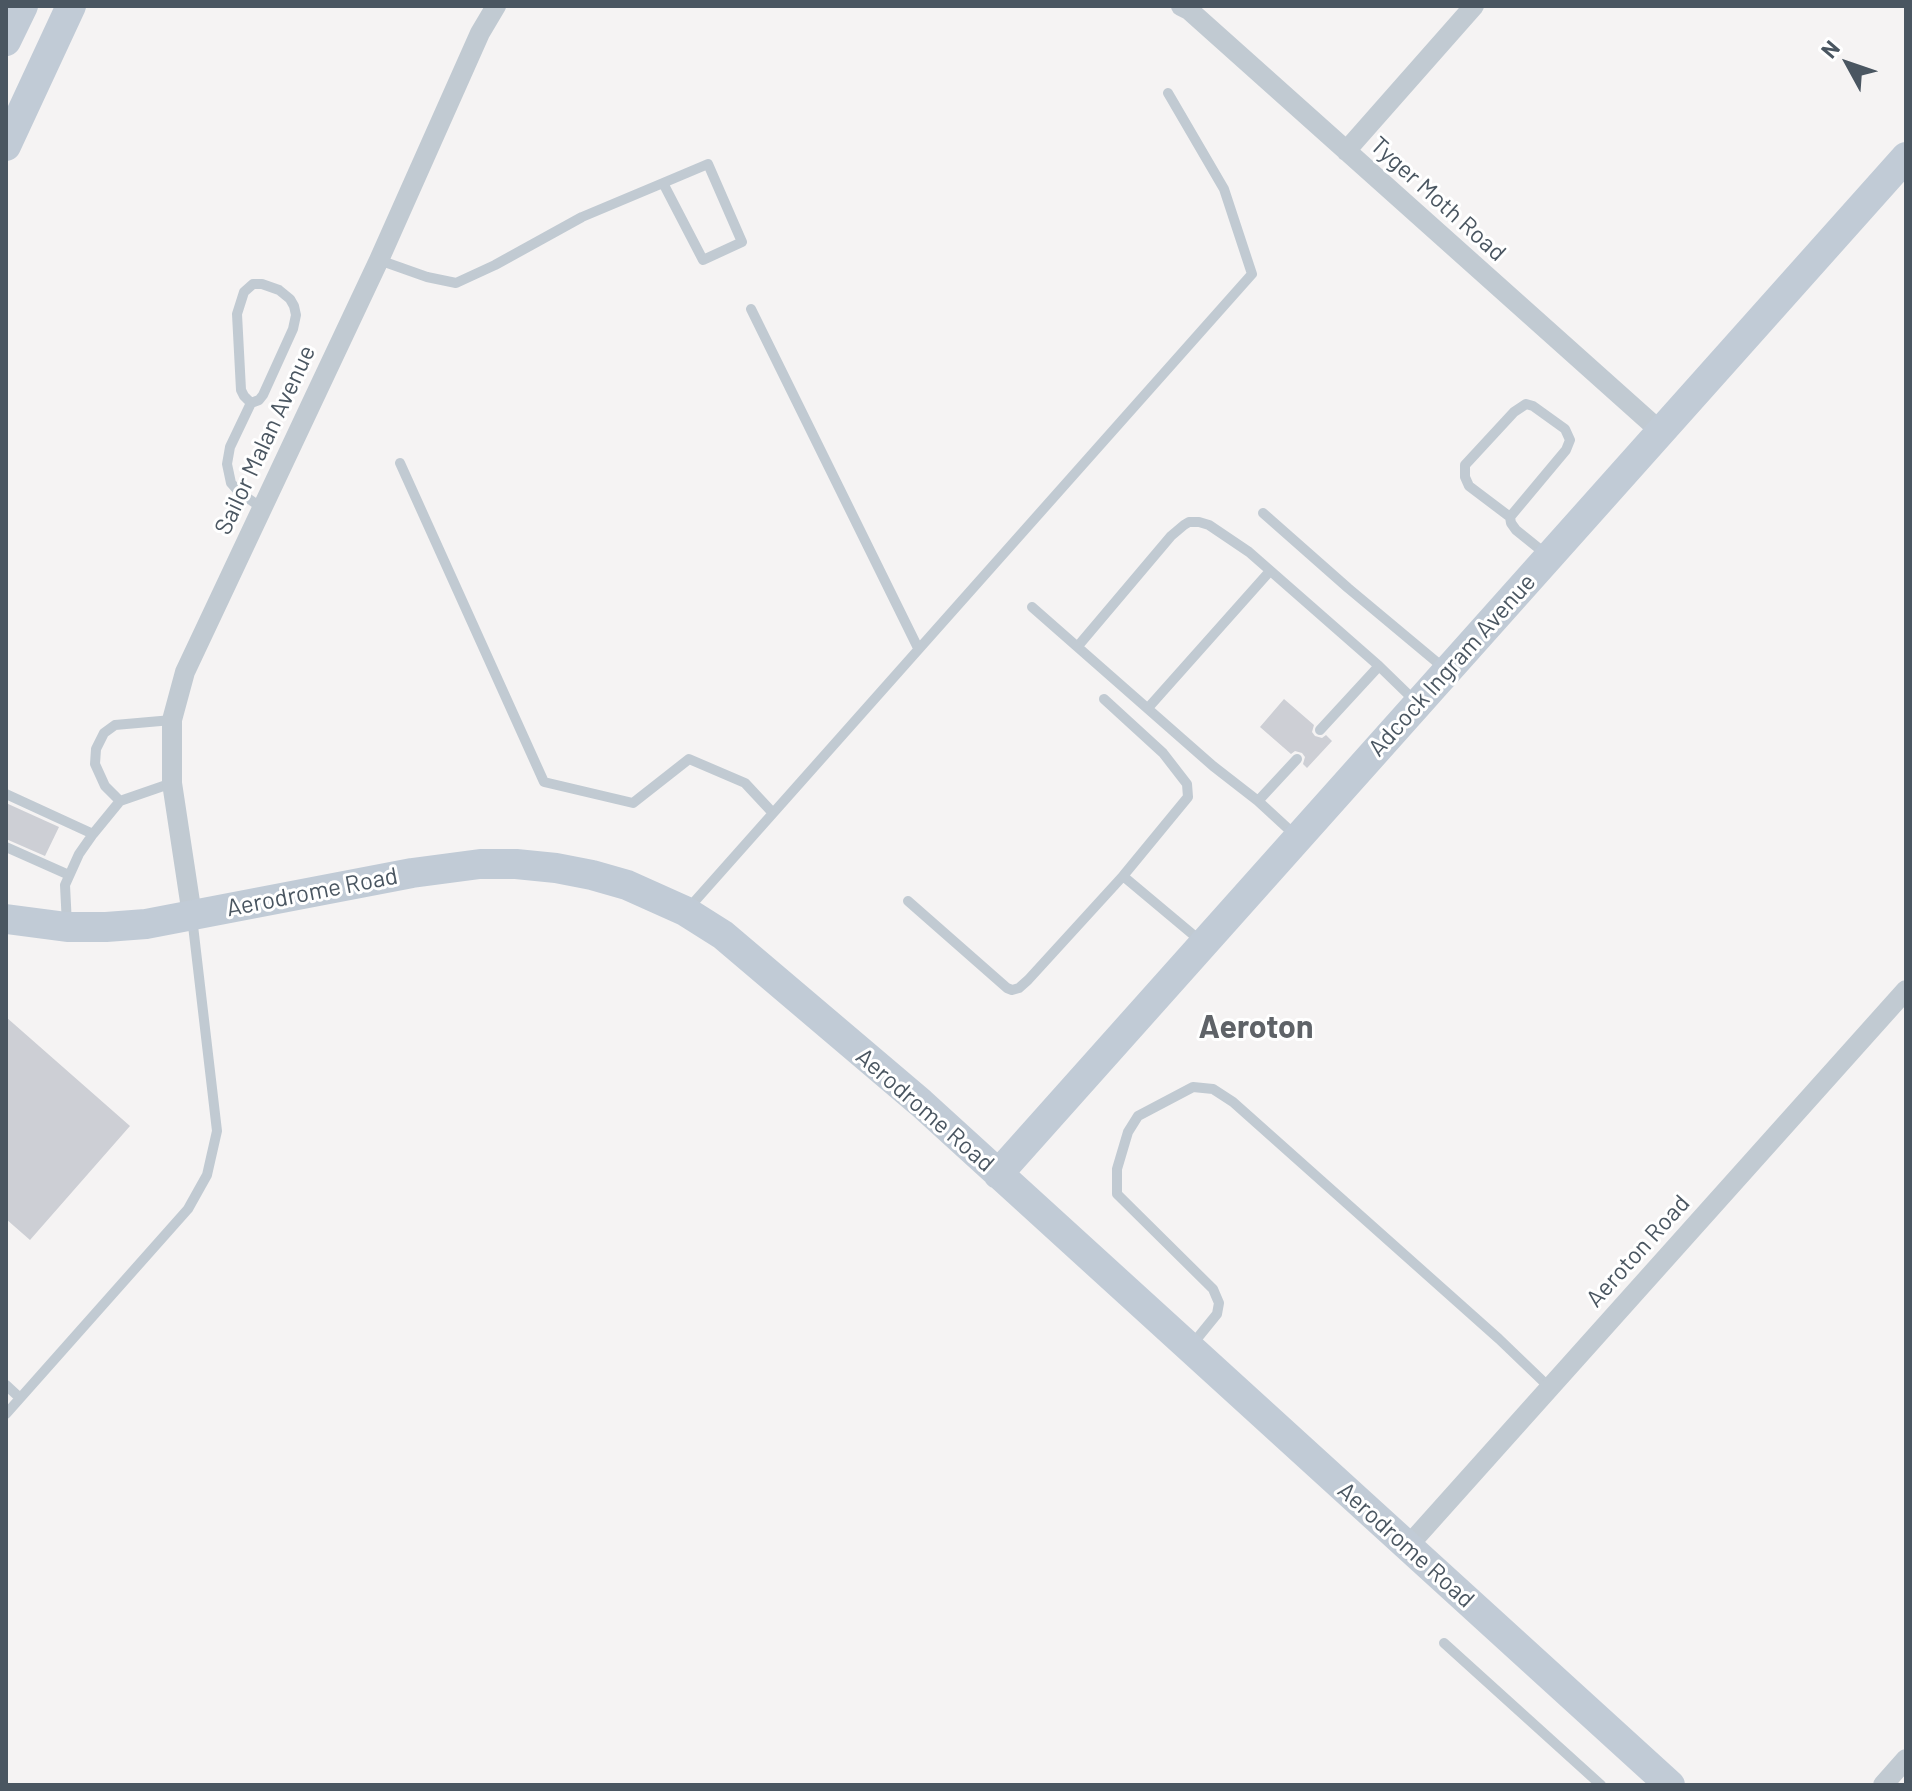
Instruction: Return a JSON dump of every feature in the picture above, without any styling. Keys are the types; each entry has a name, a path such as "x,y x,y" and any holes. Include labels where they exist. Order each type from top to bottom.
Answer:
{"street":[{"path":"6,41 23,6"},
{"path":"6,146 71,6"},
{"name":"Sailor Malan Avenue","path":"192,915 172,783 172,720 185,672 379,260 480,33 496,6"},
{"name":"Tyger Moth Road","path":"1181,6 1660,431"},
{"path":"1346,151 1474,6"},
{"name":"Adcock Ingram Avenue","path":"998,1174 1906,157"},
{"name":"Aerodrome Road","path":"6,919 67,927 146,924 437,869 480,864 556,868 592,875 627,885 685,911 723,935 921,1103 1670,1785"},
{"name":"Aeroton Road","path":"1408,1546 1906,990"},
{"path":"1883,1785 1906,1759"}],"lane":[{"path":"685,911 1252,274 1224,189 1168,93"},
{"path":"379,260 427,277 456,283 582,217 708,164 742,242 703,260 663,183"},
{"path":"251,403 241,390 237,314 244,292 253,284 262,284 286,295 296,315 289,341 263,395 251,403 230,447 227,464 231,483 262,508"},
{"path":"751,309 918,648"},
{"path":"1510,517 1566,450 1570,440 1565,429 1526,404 1514,412 1465,465 1465,477 1469,486 1510,517 1516,530 1548,557"},
{"path":"400,463 544,782 633,803 689,759 745,783 772,812"},
{"path":"1263,513 1447,670"},
{"path":"1078,646 1171,536 1189,522 1199,522 1239,545 1379,666 1417,703"},
{"path":"1148,708 1270,571"},
{"path":"1032,607 1297,838"},
{"path":"1320,730 1379,666"},
{"path":"908,901 1007,988 1019,988 1028,980 1123,876 1188,797 1189,791 1182,775 1163,753 1104,699"},
{"path":"120,801 105,786 95,764 96,749 104,733 115,725 172,720"},
{"path":"1258,801 1297,759"},
{"path":"67,927 65,885 93,834 120,801 172,783"},
{"path":"6,794 93,834"},
{"path":"6,847 69,875"},
{"path":"1123,876 1204,944"},
{"path":"6,1414 188,1209 207,1175 217,1131 192,915"},
{"path":"1189,1348 1217,1314 1219,1303 1213,1289 1117,1194 1117,1169 1128,1132 1138,1116 1193,1087 1213,1089 1233,1102 1550,1388"},
{"path":"6,1385 20,1398"},
{"path":"1444,1643 1601,1785"}],"building":[{"path":"1284,699 1314,725 1312,732 1315,736 1322,738 1326,735 1332,741 1307,768 1303,764 1305,757 1302,753 1295,751 1291,754 1260,727"},
{"path":"6,803 59,827 45,856 6,839"},
{"path":"6,1017 130,1126 30,1240 6,1219"}],"district":[{"name":"Aeroton","path":"1256,1027"}]}
